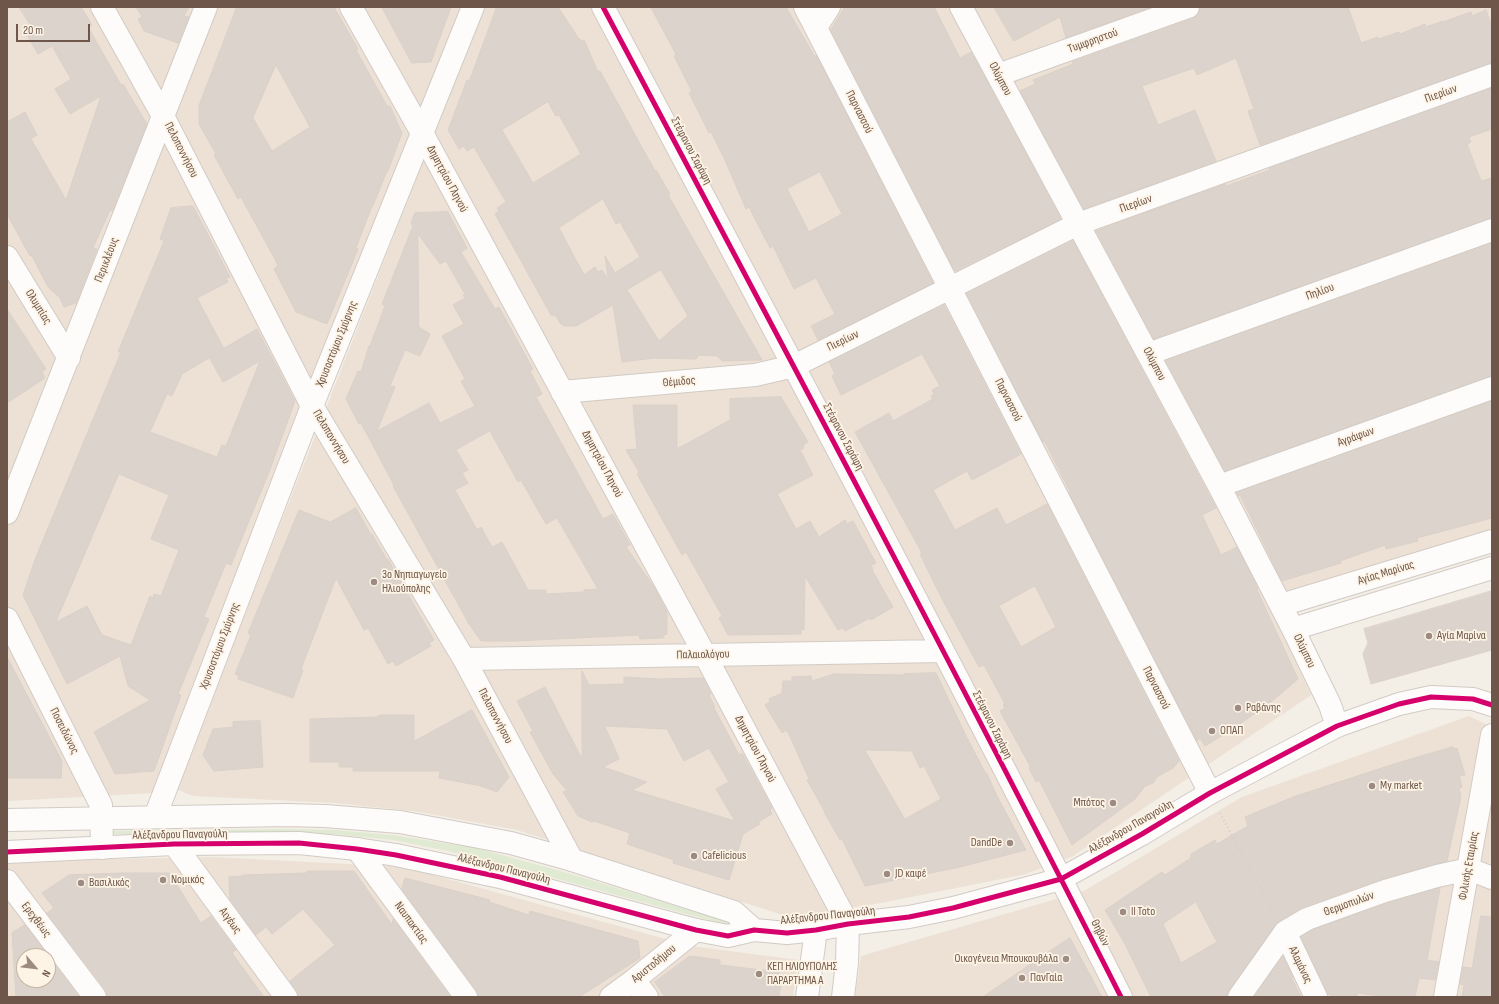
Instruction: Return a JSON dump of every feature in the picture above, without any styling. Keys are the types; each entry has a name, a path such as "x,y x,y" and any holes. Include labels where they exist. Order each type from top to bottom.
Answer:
{"street":[{"name":"Πελοποννήσου","path":"102,7 163,116 312,406 464,659 572,860"},
{"name":"Περικλέους","path":"7,513 206,7"},
{"name":"Δημητρίου Γληνού","path":"352,7 705,655 848,924"},
{"name":"Χρυσοστόμου Σμύρνης","path":"155,817 312,406 473,7"},
{"name":"Στέφανου Σαράφη","path":"603,7 794,366 1061,879"},
{"name":"Παρνασσού","path":"805,7 1210,793"},
{"path":"816,27 829,7"},
{"name":"Ολύμπου","path":"961,7 1219,486 1293,629 1330,705 1337,726"},
{"name":"Τυμφρηστού","path":"998,76 1188,7"},
{"name":"Πιερίων","path":"794,366 1078,224 1492,75"},
{"name":"Πηλίου","path":"1148,354 1492,230"},
{"name":"Ολυμπίας","path":"7,257 69,358"},
{"name":"Θέμιδος","path":"562,392 755,375 794,366"},
{"name":"Αγράφων","path":"1219,486 1492,388"},
{"name":"Αγίας Μαρίνας","path":"1281,605 1492,541"},
{"path":"1293,629 1492,568"},
{"name":"Ποσειδώνος","path":"7,619 101,805 102,848"},
{"name":"Παλαιολόγου","path":"464,659 943,651"},
{"name":"Αλέξανδρου Παναγούλη","path":"7,852 174,844 299,843 357,849 396,855 493,876 696,930 728,936 754,930 787,933 909,917 953,908 1061,879 1142,834 1210,793 1337,726 1399,704 1431,697 1473,699 1492,705"},
{"name":"Φιλικής Εταιρίας","path":"1445,997 1492,735"},
{"name":"Αλέξανδρου Παναγούλη","path":"7,820 286,815 392,822 442,829 511,842 734,912 754,930"},
{"name":"Αιγέως","path":"174,844 286,997"},
{"name":"Ναυπακτίας","path":"357,849 466,997"},
{"path":"1469,869 1492,878"},
{"name":"Θερμοπυλών","path":"1239,997 1285,932 1307,920 1385,891 1437,876 1469,869"},
{"name":"Θηβών","path":"1061,879 1121,997"},
{"name":"Ερεχθέως","path":"7,881 95,997"},
{"path":"843,997 847,963 848,924"},
{"name":"Αριστοδήμου","path":"611,997 641,989 696,930"},
{"path":"807,997 816,930"},
{"name":"Αλαμάνας","path":"1285,932 1316,997"}],"path":[{"path":"1210,793 1285,932"}],"shaded area":[{"path":"7,7 464,7 153,793 7,801"},
{"path":"484,7 1492,7 1492,531 1269,602 1311,695 1073,856 1026,874 881,903 789,917 517,830 420,812 336,803 193,796 176,789"},
{"path":"1469,716 1492,727 1492,997 855,997 861,956 1084,891 1242,797"},
{"path":"213,857 404,867 691,946 798,960 793,997 7,997 7,861"}],"green space":[{"path":"281,829 335,830 392,835 476,848 571,874 732,923 731,926 495,862 393,840 334,834 113,834 112,831"}],"building":[{"path":"19,7 81,7 92,25 88,27 121,85 123,84 147,124 112,211 110,210 93,248 97,249 76,303 64,307 60,298 48,287 32,256 30,256 7,214 7,122 25,112 37,135 31,139 66,200 101,96 70,114 55,89 71,79 52,46 38,54 27,35 34,31"},
{"path":"136,7 189,7 184,16 189,17 178,43 144,31 138,19 142,17"},
{"path":"237,7 334,7 358,49 356,50 387,106 390,106 402,133 356,248 358,249 327,324 296,312 274,269 278,265 241,197 238,199 214,155 216,154 199,124 199,106","holes":["276,65 310,127 272,151 253,118"]},
{"path":"382,7 451,7 431,62 412,63"},
{"path":"497,7 558,7 579,39 582,41 584,40 598,72 600,71 655,171 656,170 670,194 668,195 762,360 722,361 717,356 699,355 696,359 654,358 622,362 613,305 576,326 564,326 560,323 556,316 551,315 495,214 499,211 497,208 506,202 474,147 467,151 464,146 459,149 448,130 467,80 469,81","holes":["548,102 556,116 559,115 581,154 533,183 502,130","603,199 616,224 620,222 640,257 615,273 605,256 607,278 602,270 598,272 595,267 584,275 559,228","661,270 688,316 659,341 627,290"]},
{"path":"651,7 786,7 815,57 816,55 933,283 818,340 811,326 835,314 816,278 794,289 773,246 770,248 749,207 746,209 725,160 711,132 709,133 689,93 692,92 674,56 676,55","holes":["820,172 842,214 809,232 787,189"]},
{"path":"845,7 934,7 960,58 971,52 1061,219 955,271 831,30"},
{"path":"994,7 1151,7 1066,38 1060,17 1014,41"},
{"path":"1200,7 1348,7 1361,43 1399,32 1400,34 1425,24 1426,27 1471,12 1472,16 1486,10 1492,27 1492,63 1260,145 1248,111 1254,109 1236,58 1197,75 1194,68 1142,86 1158,125 1195,110 1216,161 1084,209 1020,91 1035,84 1033,80 1073,64 1072,62 1192,19 1198,15"},
{"path":"1492,88 1492,129 1469,137 1471,142 1467,144 1481,181 1492,178 1492,218 1154,339 1096,231 1225,184 1226,186 1270,170 1269,168"},
{"path":"193,206 230,277 226,278 228,282 197,298 224,348 257,329 295,401 269,472 231,565 226,563 204,617 209,619 178,694 181,695 154,771 115,774 94,732 150,700 128,686 120,656 67,684 23,595 36,557 121,352 118,352 164,241 160,239 171,208","holes":["209,358 223,382 260,361 226,446 222,445 217,457 150,432 167,394 172,396 182,374","119,474 169,495 151,539 179,550 161,596 154,594 153,598 150,596 131,645 102,635 87,606 56,622"]},
{"path":"448,212 467,248 461,252 495,309 499,307 533,369 530,371 542,394 536,397 603,519 613,514 630,545 626,547 654,587 667,612 667,634 664,635 663,638 640,639 639,635 515,641 481,641 469,624 393,486 394,485 361,423 359,424 346,399 358,371 361,372 369,346 385,306 382,304 413,226 411,223 415,213","holes":["418,234 440,264 446,261 465,294 463,295 465,298 453,305 464,324 442,336 465,379 461,381 475,406 440,423 429,403 377,431 395,387 390,386 405,350 420,356 430,334 419,327","490,431 518,482 521,480 546,524 557,518 598,589 584,590 584,592 546,594 546,590 528,590 502,542 492,547 481,527 477,530 455,490 468,483 462,473 468,470 456,450"]},
{"path":"1073,241 1216,508 1202,515 1221,555 1237,547 1258,589 1257,590 1298,679 1271,702 1205,746 1200,738 1197,741 1069,493 1070,492 1045,442 1043,442 967,294"},
{"path":"1492,243 1492,376 1225,471 1166,361"},
{"path":"944,305 1021,454 972,480 967,471 933,490 955,530 997,508 1006,525 1047,504 1179,761 1173,768 1157,777 1153,783 1145,786 1135,799 1072,845 1039,780 1036,782 1029,768 1030,766 1000,711 1005,708 1003,705 1005,704 984,665 979,667 940,595 920,554 922,553 855,432 889,413 893,421 933,399 931,396 934,394 932,390 940,386 922,354 841,395 832,376 835,374 829,362","holes":["1035,586 1056,627 1021,647 999,606"]},
{"path":"7,309 46,369 42,372 45,378 7,403"},
{"path":"781,397 808,442 803,445 804,448 800,450 813,475 777,494 796,529 810,521 819,537 845,520 847,524 853,521 876,563 871,565 872,570 893,607 871,620 870,618 845,631 843,628 838,630 805,576 804,630 801,629 801,634 728,635 719,618 722,616 686,552 682,555 637,474 639,472 626,450 637,449 633,405 677,405 677,449 730,420 730,399"},
{"path":"1492,401 1492,518 1417,538 1418,541 1386,549 1385,545 1340,561 1341,563 1282,581 1240,495 1238,496 1237,493"},
{"path":"356,508 371,535 372,534 387,560 388,559 434,640 429,643 431,646 396,666 393,661 388,664 368,628 364,630 336,578 301,669 303,670 293,698 238,679 239,676 235,674 251,635 248,633 299,510 330,522"},
{"name":"Αγία Μαρίνα","path":"1492,591 1492,650 1371,684 1363,654 1368,643 1364,629"},
{"path":"7,657 62,761 61,778 7,778"},
{"path":"582,671 589,685 624,684 624,677 660,679 703,678 711,694 709,695 715,707 714,708 737,751 740,755 742,753 772,808 770,810 772,814 758,822 760,824 743,834 729,880 673,863 674,860 627,844 630,833 594,821 592,822 578,816 563,792 567,791 553,774 530,732 533,731 517,701 545,687 582,759","holes":["605,726 667,729 684,761 709,748 729,782 716,789 735,821 632,790 647,782 603,767 619,759"]},
{"path":"936,673 968,740 1026,850 956,868 865,886 842,839 840,840 807,780 809,779 787,730 782,733 765,705 770,702 769,699 782,693 783,681 792,681 792,677 811,676 812,681 834,674","holes":["865,750 912,751 920,768 924,766 941,799 905,819"]},
{"path":"472,710 509,777 497,792 481,786 439,778 440,771 353,771 353,767 339,767 339,762 310,762 310,719 378,717 379,715 414,715 414,741"},
{"path":"260,721 263,767 214,771 203,755 213,729 233,727 233,722"},
{"path":"1453,747 1453,749 1457,748 1465,775 1459,776 1462,787 1459,788 1461,797 1447,861 1381,879 1303,907 1279,921 1229,990 1227,997 1151,997 1124,942 1105,910 1162,872 1165,875 1191,858 1191,854 1215,840 1217,844 1248,826 1245,817 1293,797 1394,764","holes":["1196,902 1217,942 1181,963 1163,924"]},
{"path":"307,871 354,871 392,925 393,919 450,997 298,997 296,990 290,981 335,945 303,909 272,934 266,927 256,935 230,899 229,877 243,875 307,873"},
{"path":"169,873 201,923 211,916 236,950 232,953 264,997 107,997 105,989 47,913 54,908 42,893 69,875"},
{"path":"405,878 490,900 489,902 529,915 530,911 638,941 640,958 579,997 478,997 476,990 402,889"},
{"path":"1440,888 1427,960 1439,962 1435,980 1419,978 1415,997 1389,997 1357,993 1357,997 1336,997 1328,994 1301,937 1312,930 1389,903"},
{"path":"1481,916 1492,917 1492,997 1462,997 1464,985 1460,984 1463,967 1472,968"},
{"path":"25,925 42,948 16,948 16,988 56,988 56,966 79,997 16,997 12,933"},
{"path":"1070,938 1102,997 983,997 1029,965"},
{"path":"690,956 720,960 720,965 779,972 779,977 782,977 779,997 665,997 655,982"},
{"path":"1283,957 1301,997 1254,997"}],"cycle path":[{"path":"603,7 800,377 1121,997"},
{"path":"7,852 174,844 299,843 357,849 396,855 500,877 696,930 728,936 754,930 787,933 909,917 953,908 1061,879 1142,834 1210,793 1337,726 1399,704 1431,697 1473,699 1492,705"}],"place":[{"name":"3o Νηπιαγωγείο Ηλιούπολης","path":"374,582"},
{"name":"Αγία Μαρίνα","path":"1429,636"},
{"name":"Ραβάνης","path":"1238,708"},
{"name":"ΟΠΑΠ","path":"1212,731"},
{"name":"My market","path":"1372,786"},
{"name":"Μπότος","path":"1113,803"},
{"name":"DandDe","path":"1010,843"},
{"name":"Cafelicious","path":"694,856"},
{"name":"JD καφέ","path":"887,874"},
{"name":"Νομικός","path":"163,880"},
{"name":"Βασιλικός","path":"81,883"},
{"name":"Il Toto","path":"1123,912"},
{"name":"Οικογένεια Μπουκουβάλα","path":"1066,959"},
{"name":"ΚΕΠ ΗΛΙΟΥΠΟΛΗΣ ΠΑΡΑΡΤΗΜΑ Α","path":"759,974"},
{"name":"ΠανΓαία","path":"1022,978"}]}
